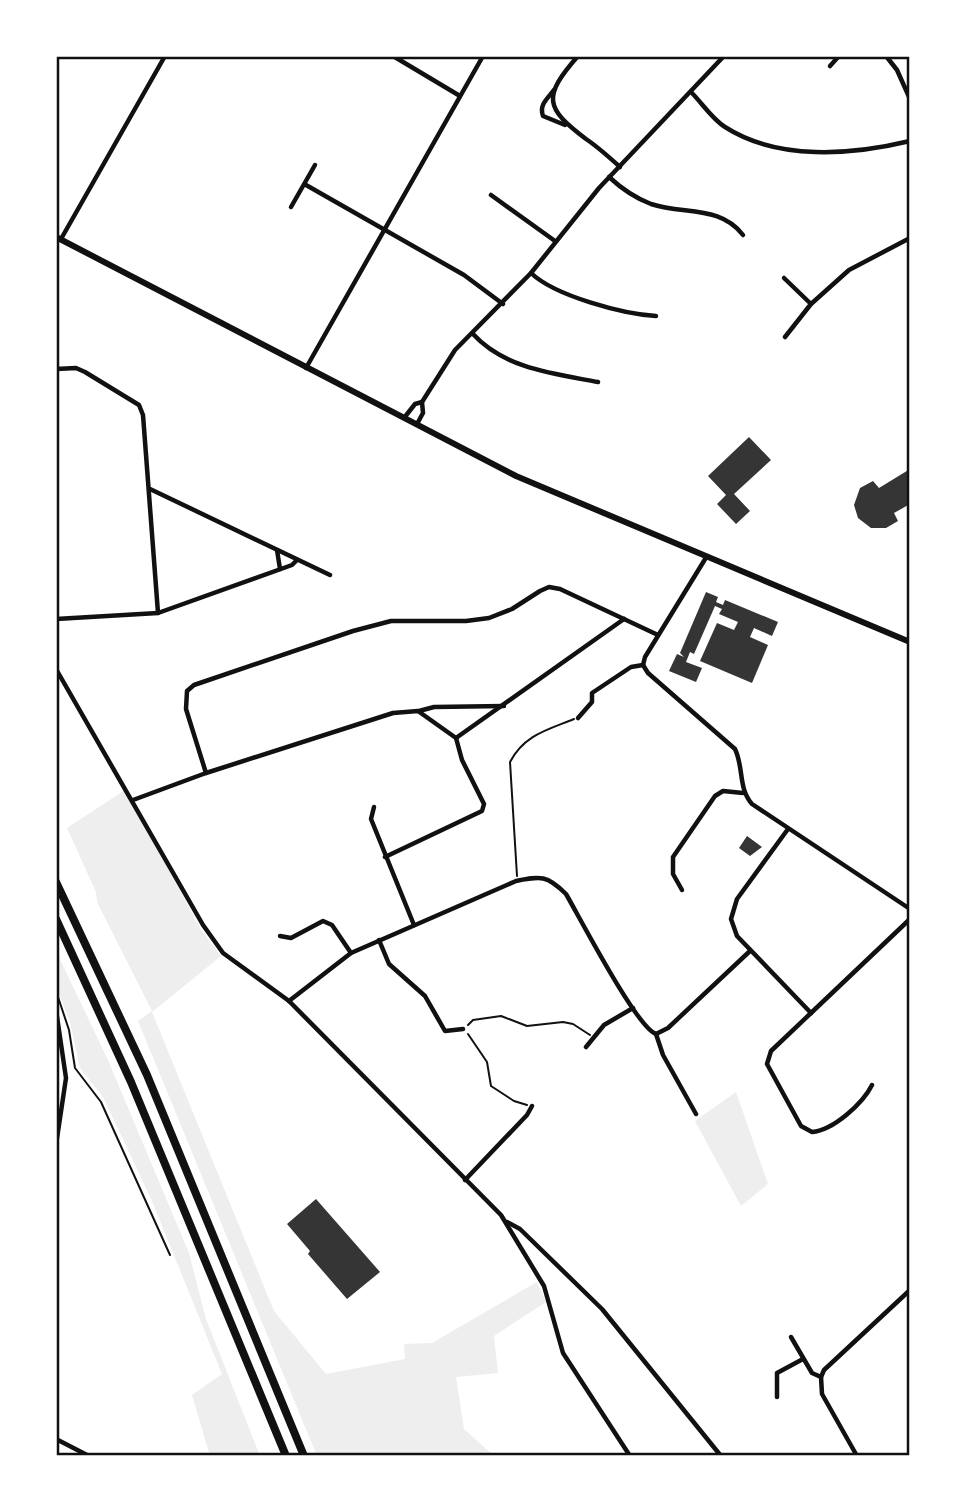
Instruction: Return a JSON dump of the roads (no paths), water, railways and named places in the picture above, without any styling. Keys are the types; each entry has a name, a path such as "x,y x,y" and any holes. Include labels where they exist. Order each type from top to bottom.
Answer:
{"highway":[{"path":"56,882 147,1075 304,1456"},
{"path":"56,919 131,1082 286,1456"}],"main road":[{"path":"58,238 516,476 910,642"}],"street":[{"path":"58,238 165,56"},
{"path":"393,56 460,96"},
{"path":"306,368 483,56"},
{"path":"578,56 541,105 541,111 543,116 565,125 620,167"},
{"path":"416,426 423,413 422,402 455,350 531,273 609,177 724,56"},
{"path":"830,66 839,56"},
{"path":"886,56 897,70 910,99"},
{"path":"555,89 552,103 565,125"},
{"path":"691,92 722,125 760,142 829,153 910,141"},
{"path":"291,207 306,185 315,165"},
{"path":"609,177 632,195 653,205 715,215 733,222 743,235"},
{"path":"306,185 464,275 502,304"},
{"path":"491,195 555,241"},
{"path":"785,337 811,304 849,270 910,238"},
{"path":"531,273 540,282 587,300 628,312 656,316"},
{"path":"784,278 811,304"},
{"path":"473,334 483,345 513,362 541,372 598,382"},
{"path":"56,369 76,368 139,405 143,415 158,613"},
{"path":"404,419 415,404 422,402"},
{"path":"149,489 330,575"},
{"path":"277,550 280,569"},
{"path":"643,665 706,556"},
{"path":"56,620 158,613 298,560"},
{"path":"206,773 186,709 187,691 194,685 353,631 391,621 466,621 489,618 549,587 560,589 658,635"},
{"path":"456,738 624,620"},
{"path":"578,718 592,702 592,693 631,667 643,665"},
{"path":"643,665 648,673 735,749 741,762 743,793 752,804 910,909"},
{"path":"56,668 203,925 223,953 289,1001 506,1222 544,1286 563,1353 630,1456"},
{"path":"133,800 363,721 433,707 505,706"},
{"path":"385,857 482,811 484,804 462,760 456,738 418,711"},
{"path":"682,890 673,874 673,857 715,796 723,791 743,793"},
{"path":"374,807 371,819 414,925"},
{"path":"788,830 733,906 731,919 733,931 750,951 811,1013"},
{"path":"289,1001 351,953 516,881 541,876 555,883 566,894 648,1032 656,1034 668,1028 750,951"},
{"path":"872,1085 866,1098 826,1128 813,1132 802,1126 767,1064 771,1051 910,919"},
{"path":"280,936 290,938 323,921 332,925 351,953"},
{"path":"379,940 389,964 425,996 445,1031 463,1029"},
{"path":"586,1047 604,1025 633,1008"},
{"path":"56,1010 66,1079 56,1145"},
{"path":"656,1034 663,1055 696,1114"},
{"path":"466,1180 527,1115 532,1106"},
{"path":"506,1222 520,1229 602,1310 720,1456"},
{"path":"857,1456 822,1394 821,1377 824,1370 910,1290"},
{"path":"791,1337 812,1374 821,1377"},
{"path":"776,1397 777,1373 803,1359"},
{"path":"56,1439 89,1456"}]}
